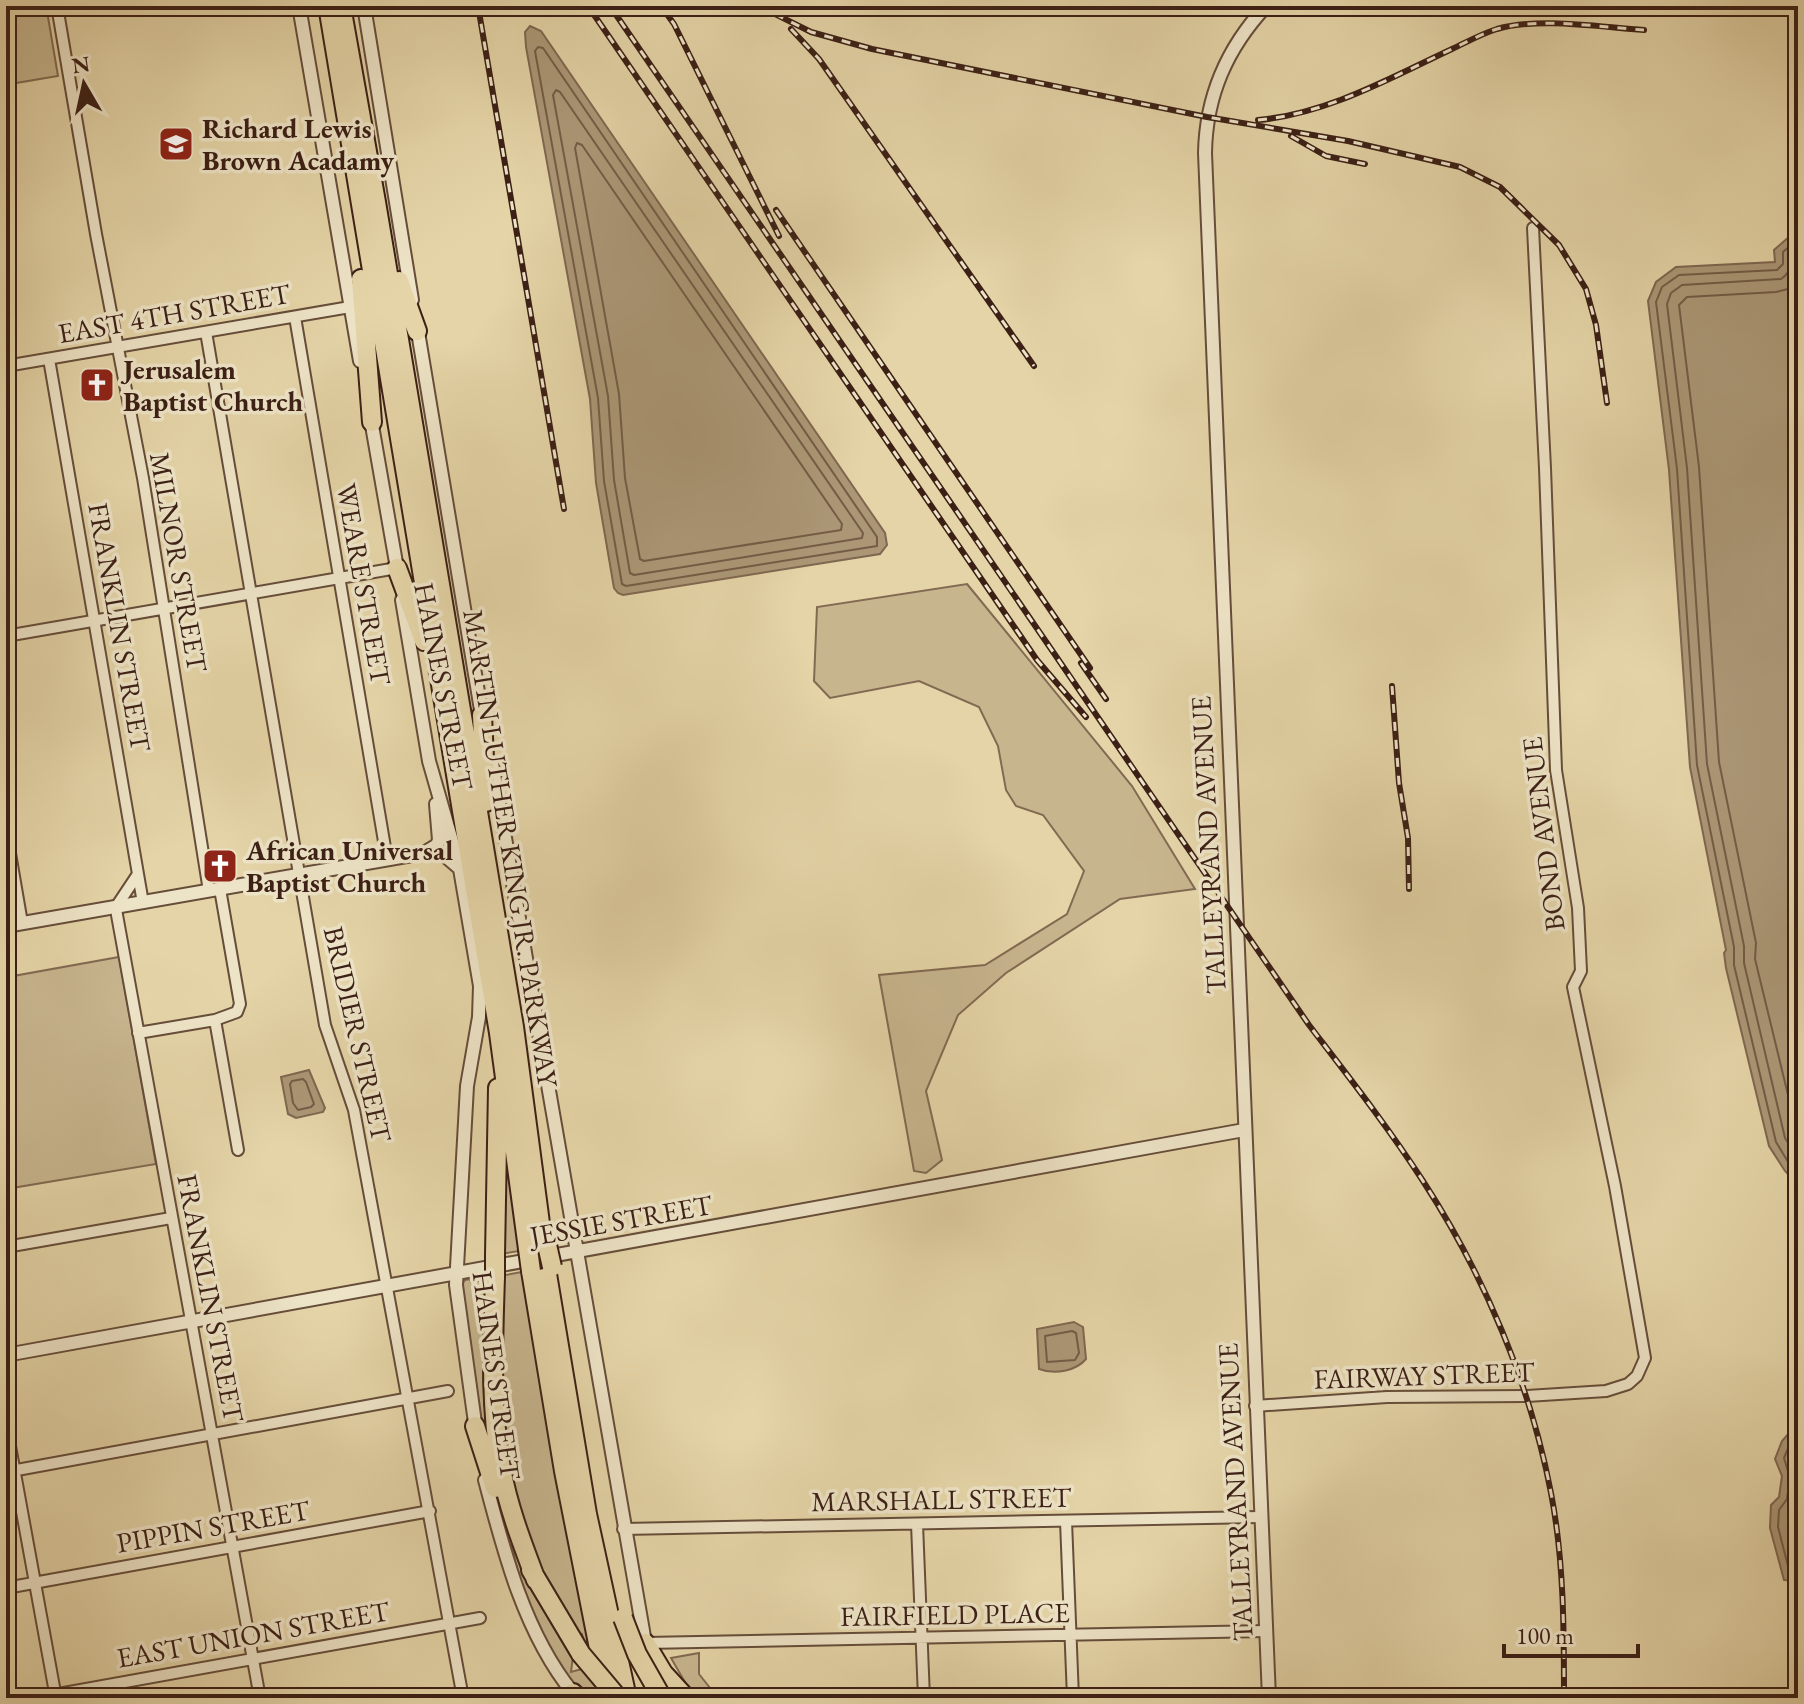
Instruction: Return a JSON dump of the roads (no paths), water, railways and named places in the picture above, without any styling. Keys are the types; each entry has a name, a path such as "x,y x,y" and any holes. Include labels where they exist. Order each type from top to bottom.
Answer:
{"highway":[{"path":"318,6 347,129"},
{"name":"MARTIN LUTHER KING JR. PARKWAY","path":"328,6 499,1033 587,1514 627,1698"},
{"name":"MARTIN LUTHER KING JR. PARKWAY","path":"341,6 514,1027 540,1247"},
{"path":"349,48 350,6"},
{"path":"354,176 372,422"},
{"path":"376,202 404,299 417,331"},
{"path":"397,568 420,628 446,717"},
{"path":"482,715 488,873"},
{"path":"499,1033 492,1374 501,1467 517,1530 536,1580"},
{"path":"543,1268 612,1581 623,1618 656,1696"},
{"name":"MARTIN LUTHER KING JR. PARKWAY","path":"543,1268 562,1461 609,1698"},
{"path":"475,1426 498,1497 536,1580 581,1654 618,1698"},
{"path":"645,1643 663,1673 686,1698"}],"street":[{"name":"MILNOR STREET","path":"57,6 214,890 240,1004 234,1014 215,1020"},
{"name":"HAINES STREET","path":"299,6 429,761 460,869 480,999 467,1086 457,1274 458,1304 475,1426 488,1492 529,1620 543,1650 575,1696"},
{"name":"HAINES STREET","path":"364,6 482,715 623,1529 656,1696"},
{"name":"TALLEYRAND AVENUE","path":"1266,6 1245,29 1219,78 1207,117 1205,143 1269,1698"},
{"name":"BOND AVENUE","path":"1533,228 1556,770 1578,908 1581,971 1573,987 1645,1349 1642,1367 1628,1384 1594,1392"},
{"name":"EAST 4TH STREET","path":"6,366 350,307"},
{"name":"WEARE STREET","path":"295,317 387,859"},
{"name":"BRIDIER STREET","path":"206,332 325,1025 354,1110 463,1698"},
{"name":"FRANKLIN STREET","path":"49,359 143,903"},
{"path":"6,636 397,568"},
{"path":"424,853 437,845 440,834 429,761"},
{"path":"6,830 22,923"},
{"path":"6,926 424,853 444,855 460,869"},
{"path":"116,907 138,874"},
{"name":"FRANKLIN STREET","path":"116,907 260,1698"},
{"path":"138,1033 215,1020 238,1150"},
{"name":"JESSIE STREET","path":"6,1355 1244,1130"},
{"path":"6,1247 171,1218"},
{"path":"10,1471 448,1391"},
{"name":"FAIRWAY STREET","path":"1255,1406 1387,1397 1594,1392"},
{"path":"6,1424 10,1471 36,1583 56,1696"},
{"name":"PIPPIN STREET","path":"6,1588 430,1511"},
{"name":"MARSHALL STREET","path":"623,1529 1260,1517"},
{"path":"1066,1521 1073,1698"},
{"path":"917,1524 924,1698"},
{"name":"EAST UNION STREET","path":"36,1698 480,1618"},
{"name":"FAIRFIELD PLACE","path":"645,1643 1266,1631"}],"water":[{"path":"530,26 541,31 885,533 887,545 880,554 623,595 614,588 596,483 590,399 526,47 525,32"},
{"path":"1798,229 1798,1185 1769,1146 1726,968 1726,950 1690,767 1669,470 1648,301 1656,282 1676,267 1775,262 1774,250"},
{"path":"309,1070 325,1108 323,1112 296,1118 288,1114 281,1077"},
{"path":"1074,1322 1083,1327 1086,1359 1065,1371 1039,1369 1037,1329"},
{"path":"1798,1350 1798,1581 1784,1580 1770,1528 1771,1505 1779,1497 1782,1476 1775,1459 1782,1441 1790,1432 1795,1391 1792,1371"},
{"path":"1798,1663 1798,1697 1790,1697 1789,1666"}],"railway":[{"path":"478,6 564,509"},
{"path":"588,6 1037,660 1086,717"},
{"path":"610,6 1309,1025 1396,1141 1466,1254 1502,1331 1531,1411 1542,1452 1561,1569 1564,1698"},
{"path":"661,6 674,24 779,236"},
{"path":"759,6 811,32 872,49 1207,117 1348,141 1460,167 1500,187 1559,245 1586,289 1596,325 1607,403"},
{"path":"1258,120 1333,103 1474,38 1514,25 1550,23 1644,30"},
{"path":"791,29 819,59 1034,366"},
{"path":"1291,136 1326,156 1365,164"},
{"path":"776,210 1090,668"},
{"path":"1081,663 1106,699"},
{"path":"1392,686 1399,783 1408,838 1409,889"}],"place":[{"name":"Richard Lewis Brown Acadamy","path":"176,144"},
{"name":"Jerusalem Baptist Church","path":"97,385"},
{"name":"African Universal Baptist Church","path":"220,866"}]}
